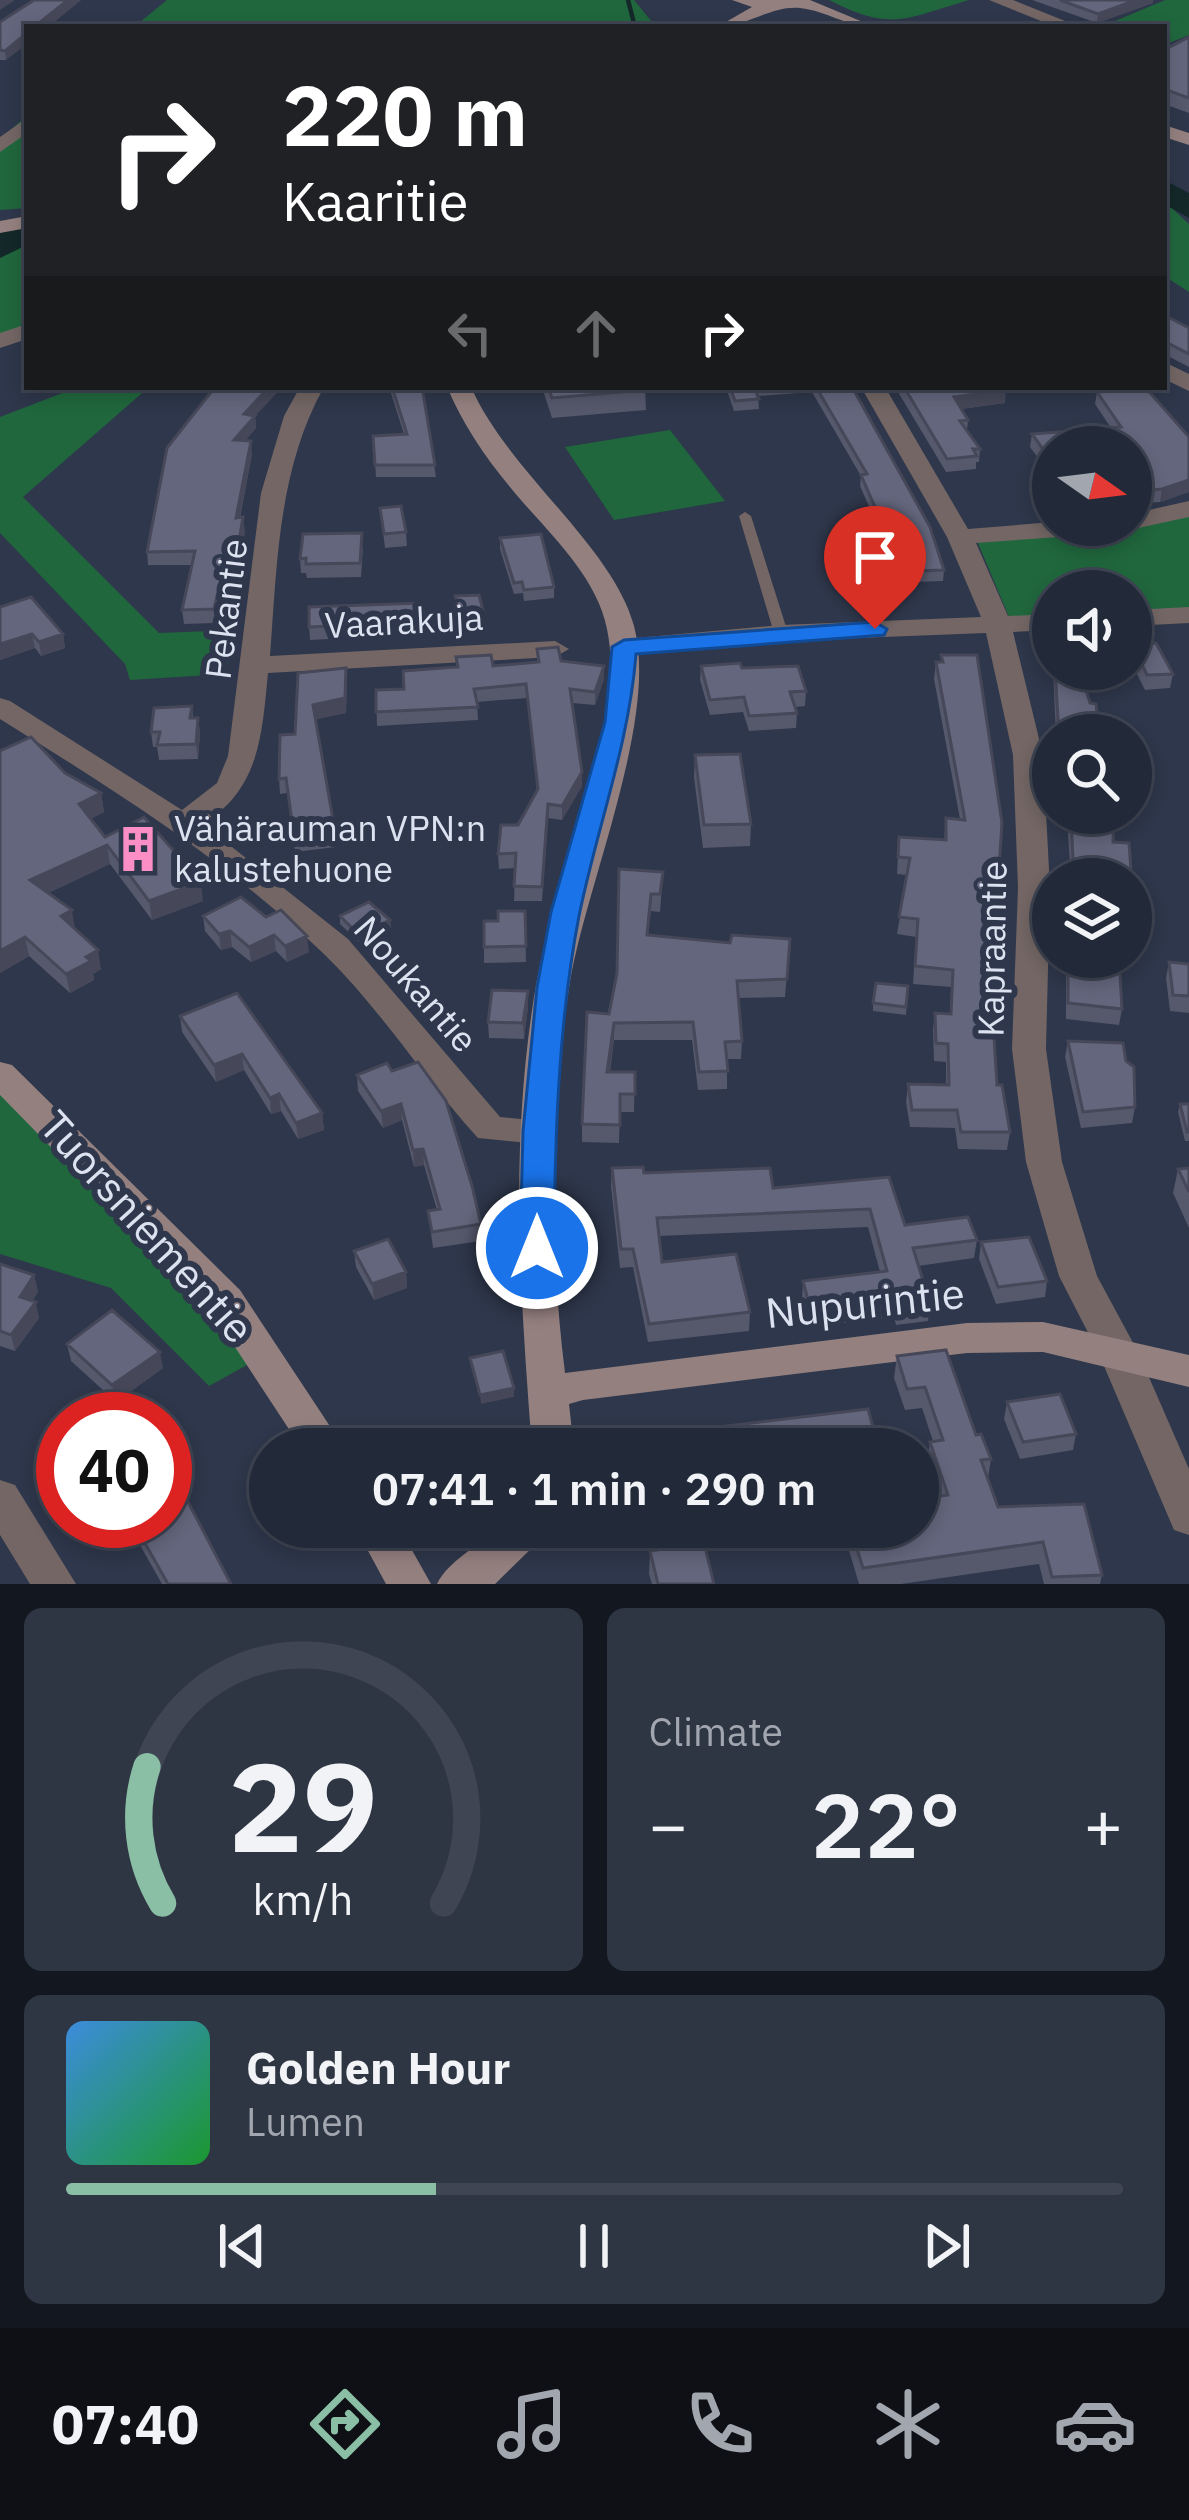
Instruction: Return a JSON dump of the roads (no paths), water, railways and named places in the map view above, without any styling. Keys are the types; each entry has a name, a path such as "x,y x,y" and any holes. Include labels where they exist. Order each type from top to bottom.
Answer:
{"street":[{"path":"997,0 1064,24"},
{"path":"730,24 757,5 801,1 858,24"},
{"path":"757,5 838,17"},
{"path":"0,146 24,126"},
{"name":"Pekantie","path":"184,822 214,805 236,777 256,664 280,461 289,424 310,390"},
{"path":"460,390 465,408 503,466 598,584 619,621 624,647 618,722 566,912 539,1131 537,1288 552,1428"},
{"name":"Kapraantie","path":"875,390 960,537 998,624 1028,755 1034,888 1029,1049 1044,1162 1078,1276 1118,1352 1189,1517"},
{"path":"1152,517 1189,509"},
{"path":"960,537 1032,531"},
{"path":"1152,617 1189,615"},
{"path":"624,647 782,633 1032,623"},
{"name":"Vaarakuja","path":"256,664 555,649"},
{"name":"Noukantie","path":"0,706 184,822 338,949 491,1129 539,1131"},
{"name":"Tuorsniementie","path":"0,1074 226,1301 310,1428"},
{"name":"Nupurintie","path":"549,1393 583,1384 968,1338 1043,1337 1189,1371"},
{"path":"0,1498 54,1584"},
{"path":"388,1548 409,1584"},
{"path":"459,1584 505,1548"}],"lane":[{"path":"745,515 782,633"}],"waterway":[{"path":"628,0 634,24"},
{"path":"1167,191 1189,208"},
{"path":"0,248 18,236"}],"place":[{"name":"Vähärauman VPN:n kalustehuone","path":"138,849"}]}
